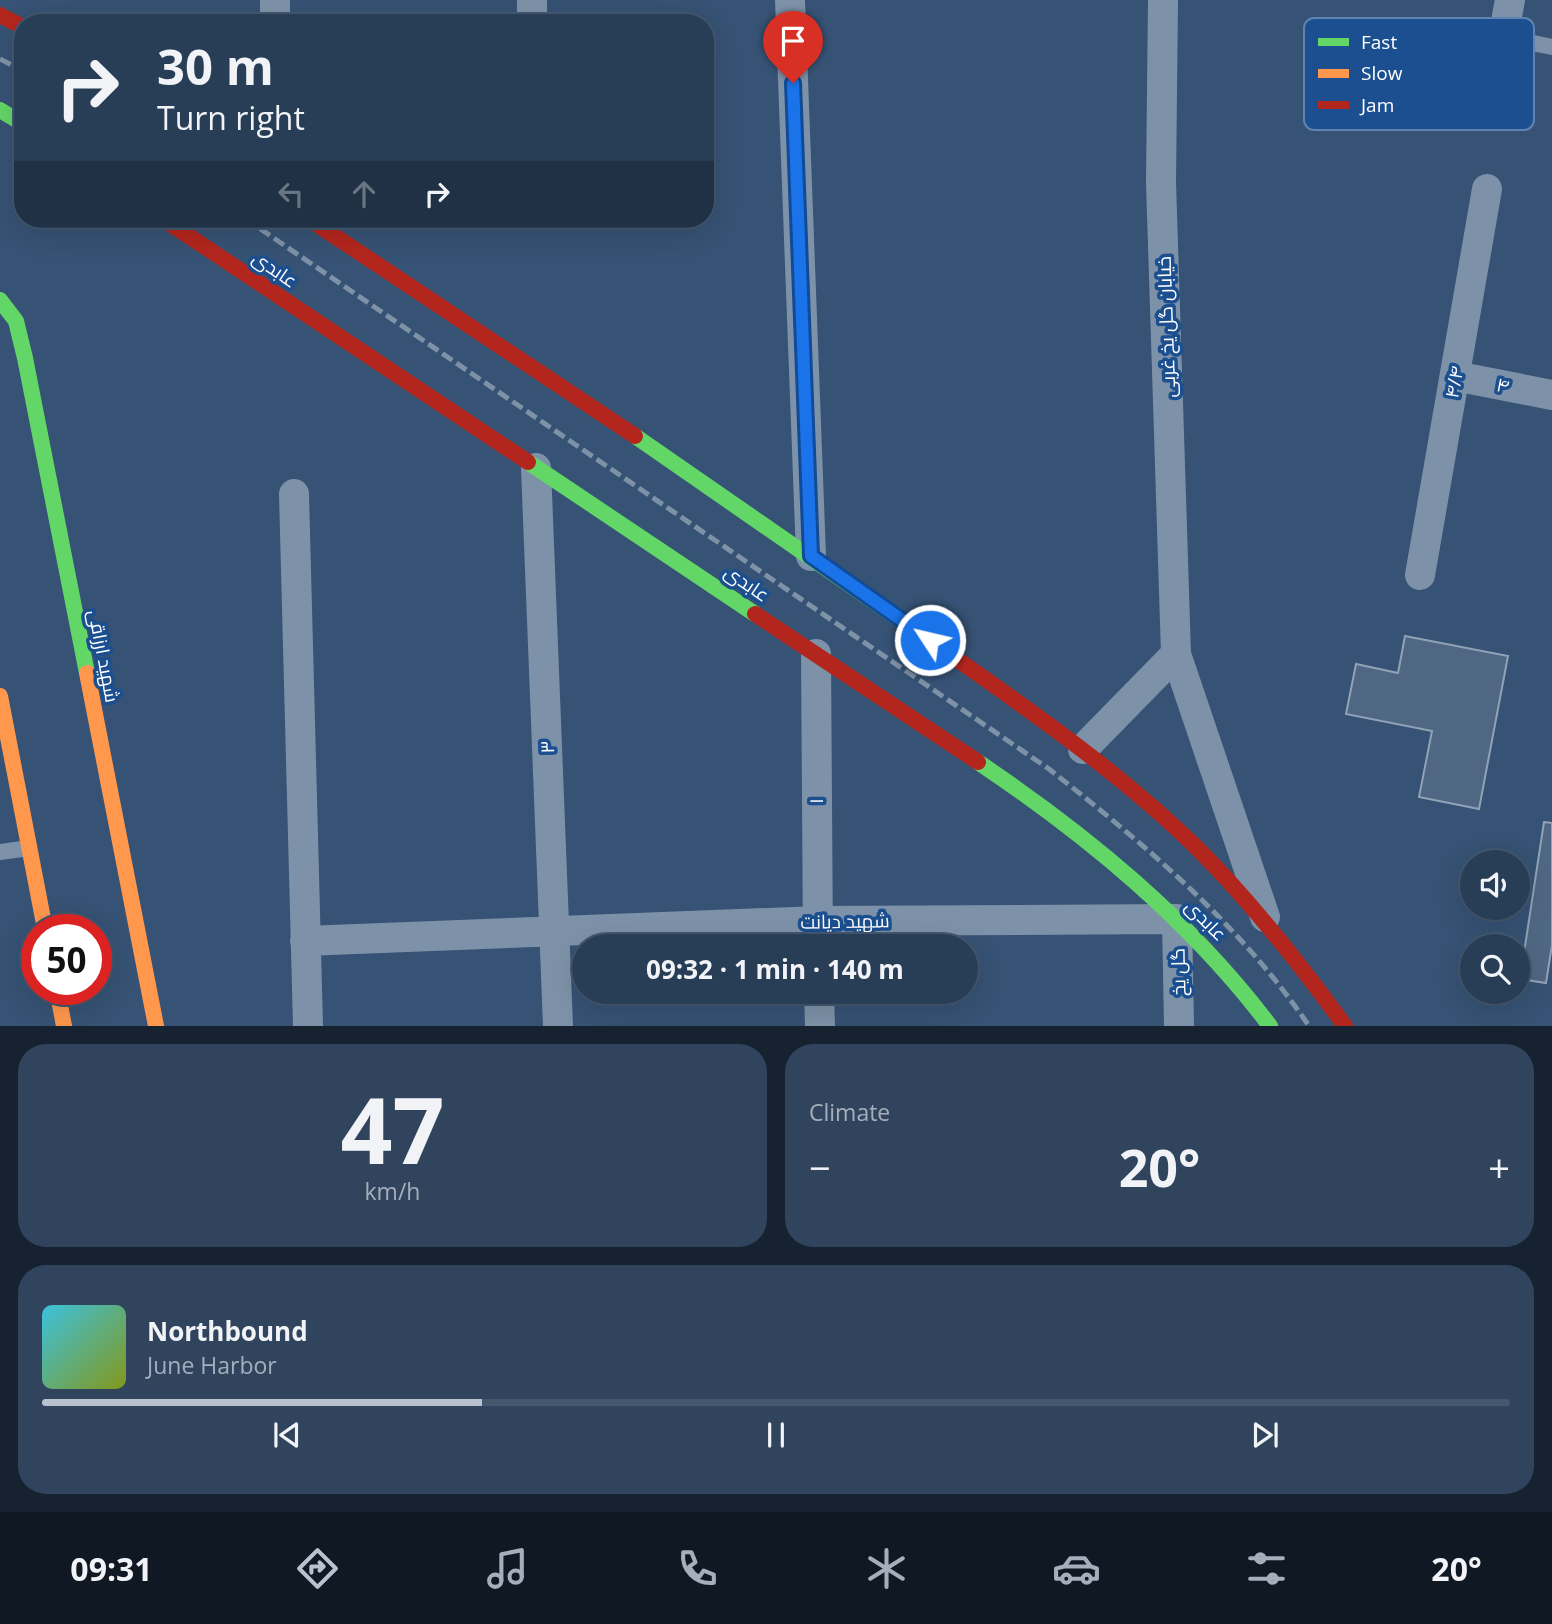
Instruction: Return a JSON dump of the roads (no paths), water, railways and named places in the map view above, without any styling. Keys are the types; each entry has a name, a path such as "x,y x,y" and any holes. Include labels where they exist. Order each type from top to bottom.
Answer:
{"main road":[{"name":"عابدی","path":"176,228 1028,796 1113,860 1177,919 1214,956 1270,1026"},
{"path":"322,228 811,556 1083,749 1174,827 1268,924 1345,1026"},
{"name":"شهید ارزاقی","path":"0,300 16,321 156,1026"},
{"path":"0,696 43,914"},
{"path":"60,1005 64,1026"}],"street":[{"path":"790,0 811,556"},
{"name":"خیابان گل یخ غربی","path":"1163,0 1161,182 1176,654 1268,924"},
{"path":"1507,18 1510,0"},
{"name":"۴/۴","path":"1420,575 1487,189"},
{"name":"۴","path":"1455,376 1552,395"},
{"name":"۳","path":"536,468 558,1026"},
{"path":"294,494 308,1026"},
{"name":"۱","path":"816,654 817,934"},
{"path":"1083,749 1176,654"},
{"name":"شهید دیانت","path":"305,941 554,933 817,934 1177,919"},
{"name":"گل یخ","path":"1177,919 1179,1026"},
{"path":"819,1004 820,1026"}],"lane":[{"path":"1534,43 1552,47"},
{"path":"0,852 30,848"}],"railway":[{"path":"0,59 14,66"},
{"path":"259,228 1049,769 1120,826 1189,887 1253,953 1309,1026"}]}
